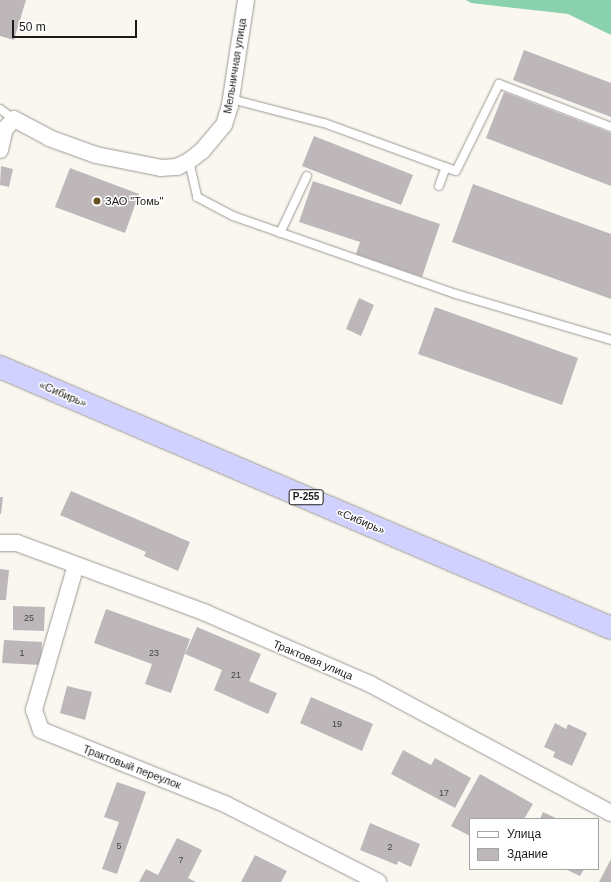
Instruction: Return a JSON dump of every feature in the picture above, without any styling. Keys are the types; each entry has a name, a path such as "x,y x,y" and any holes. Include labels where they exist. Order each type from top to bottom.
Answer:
{"highway":[{"name":"«Сибирь»","path":"0,367 611,628"}],"street":[{"name":"Мельничная улица","path":"14,119 49,138 96,155 161,168 177,167 189,161 202,151 224,125 231,99 246,0"},
{"path":"0,150 5,129 14,119"},
{"name":"Трактовая улица","path":"0,543 17,543 206,613 370,684 611,813"},
{"name":"Трактовый переулок","path":"76,565 34,710 41,730 225,804 378,882"}],"lane":[{"path":"231,99 324,123 456,171 499,84 611,127"},
{"path":"0,109 14,119"},
{"path":"189,161 197,196 233,216 456,294 611,340"},
{"path":"439,186 446,167"},
{"path":"280,233 307,176"}],"green space":[{"path":"466,0 611,0 611,35 568,14 471,3"}],"building":[{"path":"0,0 26,0 14,40 0,36"},
{"path":"524,50 611,83 611,117 513,80"},
{"path":"504,92 611,133 611,186 486,138"},
{"path":"314,136 413,175 401,205 302,166"},
{"path":"1,166 13,169 9,187 0,185"},
{"name":"ЗАО \"Томь\"","path":"70,168 139,194 125,233 55,207"},
{"path":"313,181 440,224 422,277 356,254 360,242 299,222"},
{"path":"473,184 611,234 611,299 452,242"},
{"path":"359,298 374,305 361,336 346,329"},
{"path":"435,307 578,358 562,405 418,354"},
{"path":"71,491 190,542 178,571 144,556 146,552 60,515"},
{"path":"0,497 3,497 1,514 0,514"},
{"path":"0,569 9,570 6,600 0,600"},
{"path":"13,606 45,607 44,631 13,630"},
{"path":"106,609 190,639 171,693 145,684 152,664 94,643"},
{"path":"197,627 261,654 249,681 277,693 268,714 214,690 222,670 185,654"},
{"path":"4,640 42,642 41,665 2,663"},
{"path":"67,686 92,692 85,720 60,713"},
{"path":"311,697 373,724 362,751 300,723"},
{"path":"555,723 566,729 568,724 587,733 572,766 553,757 555,752 544,747"},
{"path":"403,750 431,765 435,758 471,778 455,808 391,774"},
{"path":"480,774 533,804 525,818 469,818 469,835 451,826"},
{"path":"117,782 146,792 117,874 102,869 119,822 104,817"},
{"path":"543,812 556,818 540,818"},
{"path":"370,823 420,844 411,867 398,861 397,865 360,850"},
{"path":"177,838 202,850 188,878 196,882 139,882 146,869 158,875"},
{"path":"255,855 287,871 281,882 241,882"},
{"path":"611,859 611,882 599,882"},
{"path":"567,870 583,870 580,876"}],"place":[{"name":"ЗАО \"Томь\"","path":"97,201"}]}
